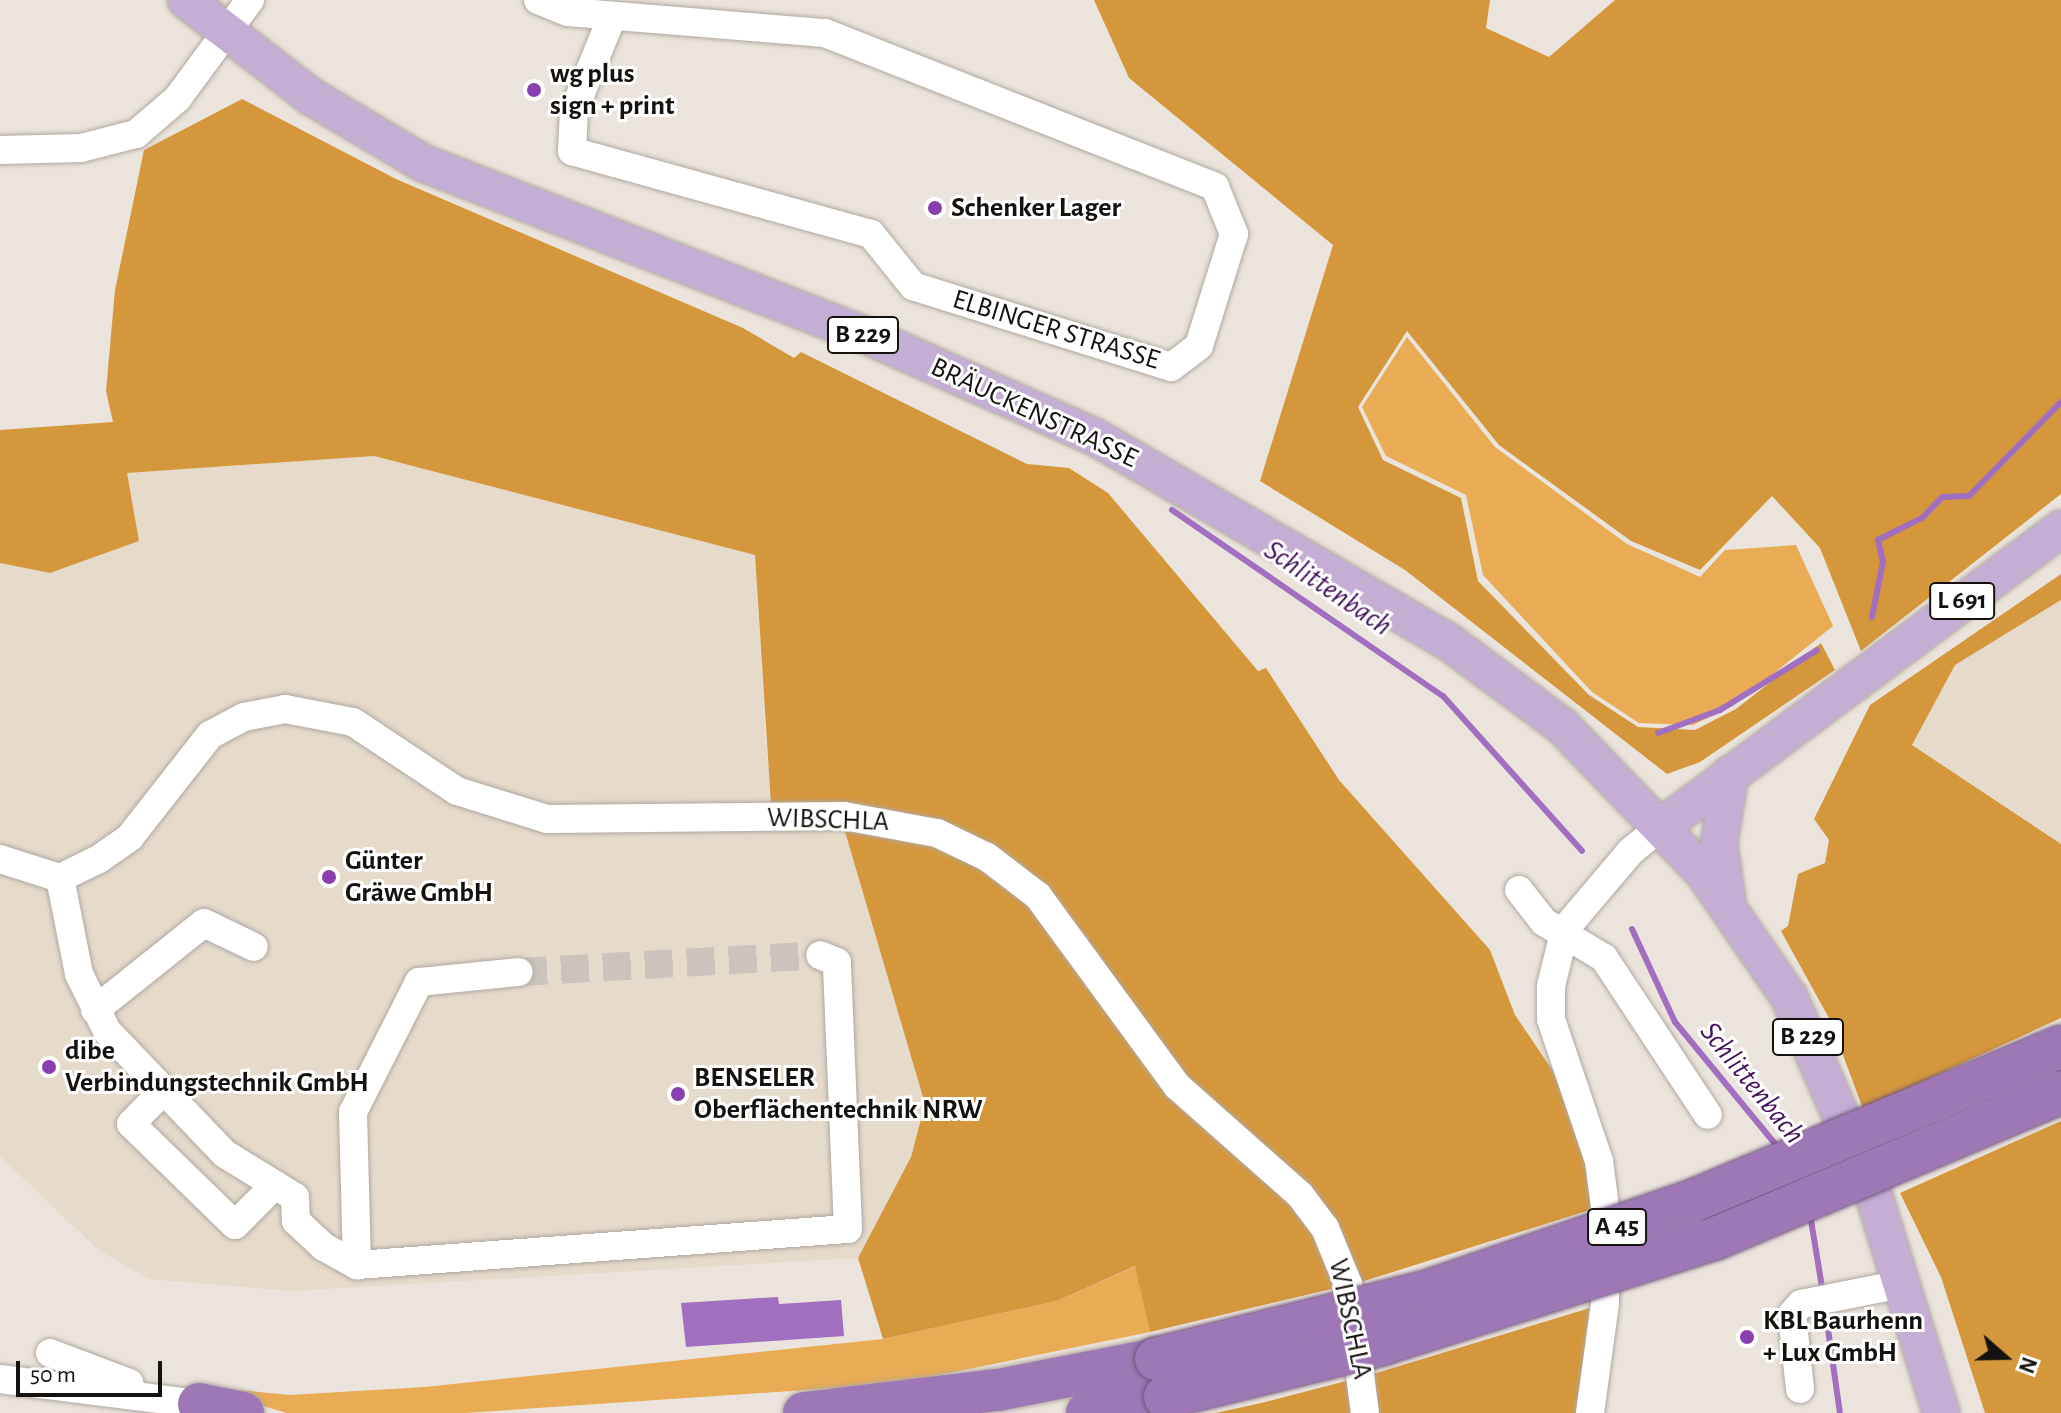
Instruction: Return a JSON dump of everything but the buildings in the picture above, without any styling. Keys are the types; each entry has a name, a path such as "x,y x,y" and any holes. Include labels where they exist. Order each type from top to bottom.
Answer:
{"highway":[{"name":"A 45","path":"1087,1413 1160,1378 1673,1208 2061,1047"},
{"name":"A 45","path":"804,1413 998,1390 1160,1378 1382,1344 1716,1238 2061,1092"},
{"path":"183,1401 243,1413"}],"main road":[{"name":"BRÄUCKENSTRASSE","path":"186,0 310,96 423,163 879,341 1095,437 1248,520 1486,667 1562,726 1661,827"},
{"name":"L 691","path":"1661,827 2061,529"},
{"name":"B 229","path":"1727,900 1719,844 1730,774"},
{"name":"B 229","path":"1661,827 1727,900 1789,997 1838,1099 1902,1284 1941,1413"}],"street":[{"path":"0,150 81,148 136,134 177,99 228,34 250,0"},
{"name":"ELBINGER STRASSE","path":"538,0 612,17 825,33 1215,187 1234,234 1199,346 1171,367 913,286 871,234 572,151 574,110 612,17"},
{"name":"WIBSCHLA","path":"60,878 130,837 210,735 244,717 285,709 353,722 457,791 547,819 844,816 937,833 1000,865 1046,904 1177,1086 1300,1195 1325,1228 1348,1284 1365,1413"},
{"path":"1590,1413 1605,1304 1605,1207 1599,1161 1551,1019 1565,929 1631,851 1661,827"},
{"path":"0,859 60,878 70,944 95,1010 161,1093 225,1154 285,1191 296,1221 336,1258 357,1265 848,1229 837,962 820,955"},
{"path":"1519,890 1544,922 1565,929 1604,958 1708,1115"},
{"path":"95,1010 204,923 254,947"},
{"path":"357,1265 353,1112 419,982 519,972"},
{"path":"161,1093 131,1124 235,1225 285,1191"},
{"path":"1800,1389 1792,1314 1828,1299 1902,1284"},
{"path":"50,1353 183,1401"},
{"path":"0,1379 183,1401"}],"shaded area":[{"path":"1094,0 1490,0 1486,28 1549,57 1615,0 2061,0 2061,494 1861,651 1820,548 1772,496 1700,570 1631,541 1499,445 1407,331 1358,407 1383,460 1461,498 1478,581 1589,695 1638,727 1695,730 1736,709 1821,643 1835,670 1700,762 1667,774 1405,570 1260,481 1333,245 1129,78"},
{"path":"242,99 396,179 743,328 794,358 801,352 1027,464 1069,468 1108,493 1258,671 1266,668 1339,780 1490,950 1515,1015 1557,1077 1581,1134 1593,1209 1361,1282 1150,1332 1135,1266 1057,1301 883,1339 858,1258 911,1157 925,1104 844,828 771,804 755,555 374,456 127,473 139,541 50,573 0,563 0,430 113,422 106,391 115,290 144,150"},
{"path":"1407,337 1495,447 1627,544 1700,577 1725,550 1796,545 1833,626 1733,706 1693,725 1639,723 1592,692 1483,575 1466,495 1386,456 1362,407"},
{"path":"374,456 755,555 767,763 845,828 925,1104 911,1157 858,1258 292,1291 148,1279 96,1248 0,1156 0,563 50,573 102,555 126,473"},
{"path":"2061,574 2061,600 1955,665 1912,745 2061,844 2061,1018 1863,1109 1830,1020 1781,931 1788,926 1798,874 1825,863 1829,840 1814,819 1870,705"},
{"path":"2061,600 2061,844 1912,745 1955,665"},
{"path":"2061,1121 2061,1413 1985,1413 1941,1277 1900,1193"},
{"path":"1136,1266 1150,1332 895,1384 465,1413 287,1413 192,1385 289,1395 425,1387 883,1339 1057,1301"},
{"path":"778,1297 779,1304 841,1300 844,1336 686,1347 681,1303"},
{"path":"1590,1308 1578,1413 1375,1413 1373,1374"},
{"path":"1354,1379 1356,1413 1215,1413 1257,1404"}],"waterway":[{"path":"1872,617 1883,562 1878,540 1922,518 1942,497 1969,496 2061,402"},
{"name":"Schlittenbach","path":"1172,510 1443,696 1582,851"},
{"path":"1658,733 1720,710 1817,650"},
{"name":"Schlittenbach","path":"1632,929 1675,1022 1780,1150"},
{"path":"1810,1214 1823,1293"},
{"name":"Schlittenbach","path":"1825,1308 1840,1413"}],"tunnel":[{"path":"519,972 820,955"}],"place":[{"name":"wg plus sign + print","path":"534,90"},
{"name":"Schenker Lager","path":"935,208"},
{"name":"Günter Gräwe GmbH","path":"329,877"},
{"name":"dibe Verbindungstechnik GmbH","path":"49,1067"},
{"name":"BENSELER Oberflächentechnik NRW","path":"678,1094"},
{"name":"KBL Baurhenn + Lux GmbH","path":"1747,1337"}]}
